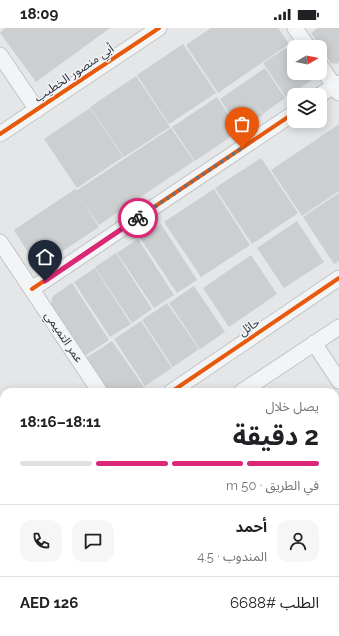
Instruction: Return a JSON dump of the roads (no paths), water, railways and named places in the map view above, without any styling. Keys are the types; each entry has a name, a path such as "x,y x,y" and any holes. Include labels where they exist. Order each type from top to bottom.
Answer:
{"street":[{"name":"أبي منصور الخطيب","path":"0,134 159,28"},
{"path":"295,28 303,40"},
{"path":"0,55 37,110"},
{"path":"327,74 337,87 327,92"},
{"path":"32,289 287,118"},
{"name":"عمر التميمي","path":"0,242 97,388"},
{"name":"حائل","path":"177,388 339,278"},
{"path":"247,388 339,327"},
{"path":"314,344 339,381"}]}
